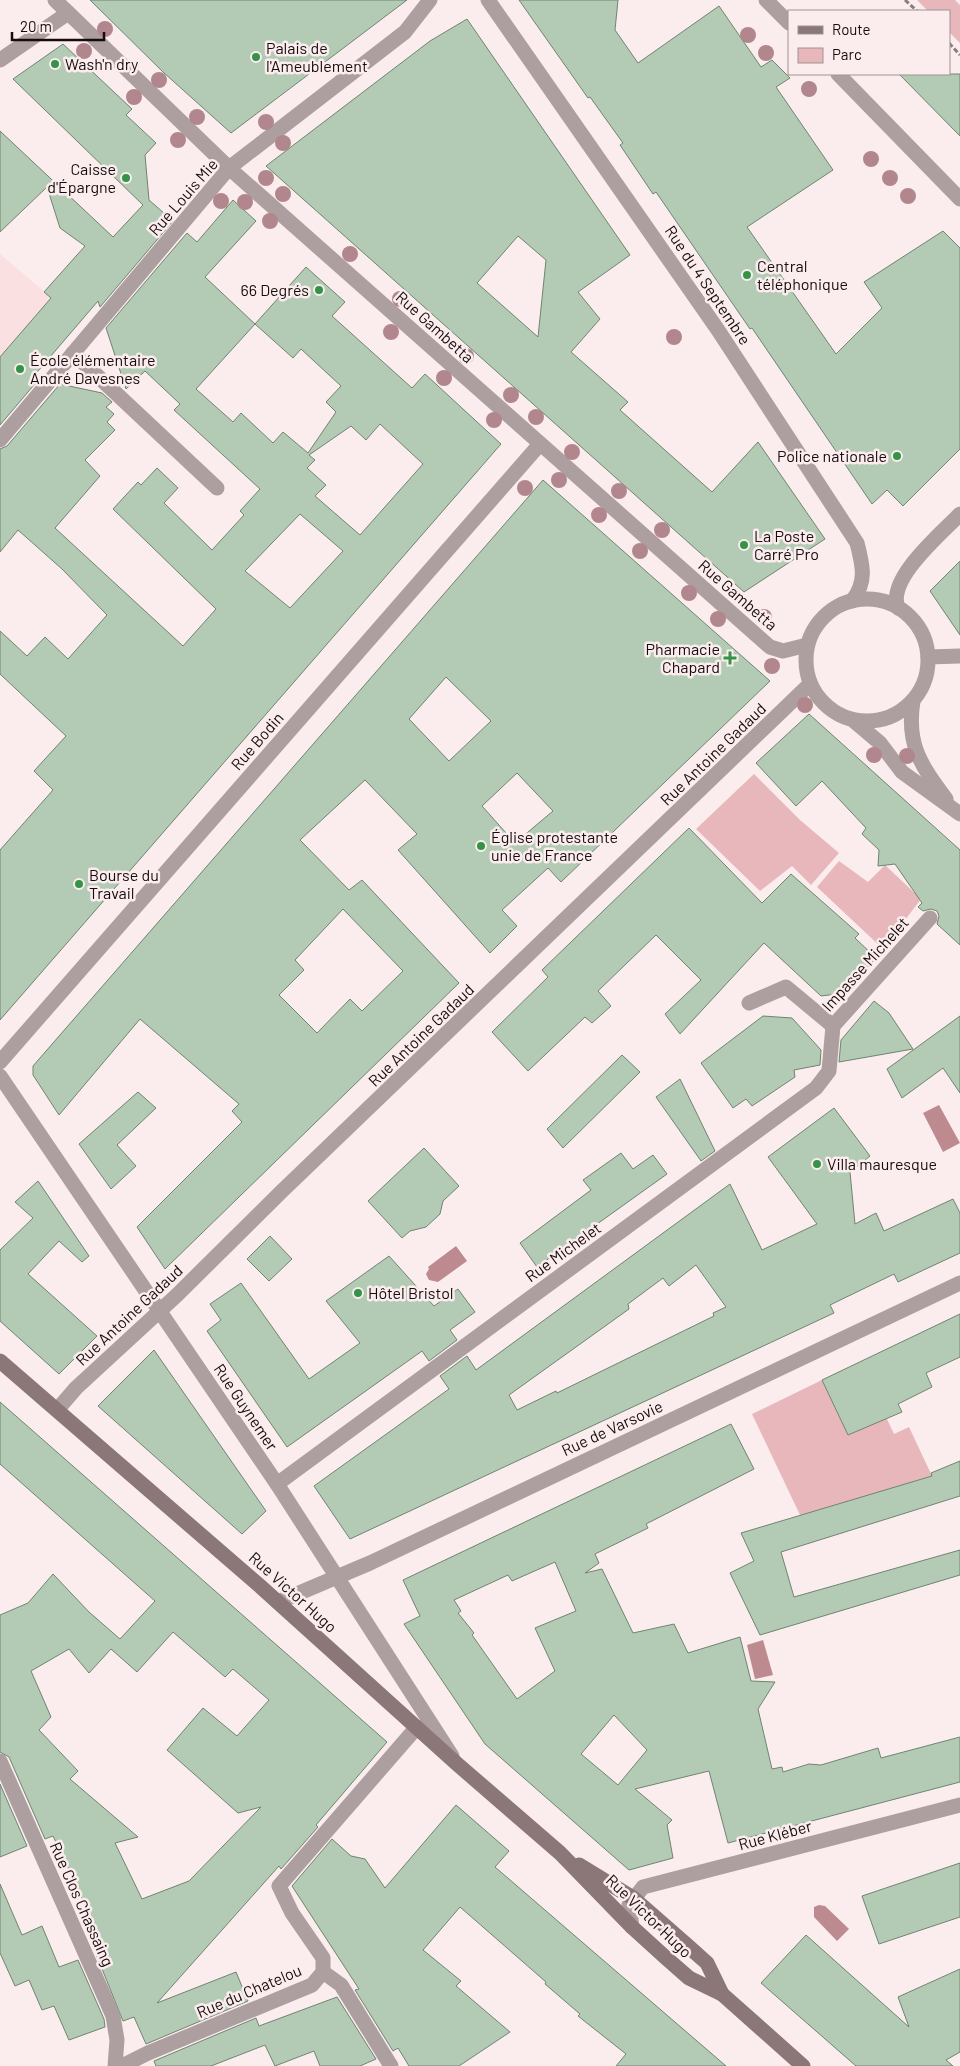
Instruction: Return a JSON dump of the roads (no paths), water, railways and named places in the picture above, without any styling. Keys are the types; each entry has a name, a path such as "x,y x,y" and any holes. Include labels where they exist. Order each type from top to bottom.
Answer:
{"main road":[{"name":"Rue Victor Hugo","path":"0,1361 278,1602 456,1763 560,1853 632,1927 689,1978 722,1994 804,2066"},
{"name":"Rue Victor Hugo","path":"560,1853 633,1898 707,1963 722,1994"}],"street":[{"name":"Rue Gambetta","path":"54,0 230,168 770,647 783,651 807,645"},
{"name":"Rue du 4 Septembre","path":"488,0 718,330 857,543 864,578 860,591 852,601"},
{"path":"766,0 788,23"},
{"name":"Rue Louis Mie","path":"0,440 230,168 405,32 426,4"},
{"path":"0,60 68,13"},
{"path":"839,75 960,198"},
{"path":"73,353 217,488"},
{"name":"Rue Bodin","path":"0,1062 540,444"},
{"path":"898,608 898,592 908,568 960,514"},
{"path":"853,720 869,722 885,719 900,712 913,701 922,688 927,672 928,657 924,638 914,621 898,608 876,600 852,601 837,607 823,617 807,645 805,665 810,684 820,701 835,712 853,720 868,730 902,772 956,811"},
{"path":"928,657 960,656"},
{"name":"Rue Antoine Gadaud","path":"57,1410 76,1388 159,1311 810,684"},
{"path":"913,701 910,718 912,742 923,769 956,811"},
{"name":"Impasse Michelet","path":"749,1003 786,987 833,1026 930,918"},
{"name":"Rue Michelet","path":"277,1484 816,1088 828,1071 833,1026"},
{"name":"Rue Guynemer","path":"0,1076 277,1484 456,1763"},
{"name":"Rue de Varsovie","path":"278,1602 338,1577 960,1283"},
{"name":"Rue du Chatelou","path":"122,2066 148,2053 312,1985 323,1972 323,1958 292,1912 279,1886 417,1727"},
{"name":"Rue Clos Chassaing","path":"0,1761 113,2016 117,2040 116,2066"},
{"name":"Rue Kléber","path":"633,1898 643,1887 960,1804"},
{"path":"632,1927 630,1904 633,1898"},
{"path":"323,1972 341,1986 390,2066"}],"place":[{"name":"Palais de l'Ameublement","path":"256,57"},
{"name":"Wash'n dry","path":"55,64"},
{"name":"Caisse d'Épargne","path":"126,178"},
{"name":"Central téléphonique","path":"747,275"},
{"name":"66 Degrés","path":"319,290"},
{"name":"École élémentaire André Davesnes","path":"20,369"},
{"name":"Police nationale","path":"897,456"},
{"name":"La Poste Carré Pro","path":"744,545"},
{"name":"Pharmacie Chapard","path":"730,658"},
{"name":"Église protestante unie de France","path":"481,846"},
{"name":"Bourse du Travail","path":"79,884"},
{"name":"Villa mauresque","path":"817,1164"},
{"name":"Hôtel Bristol","path":"358,1293"}]}
